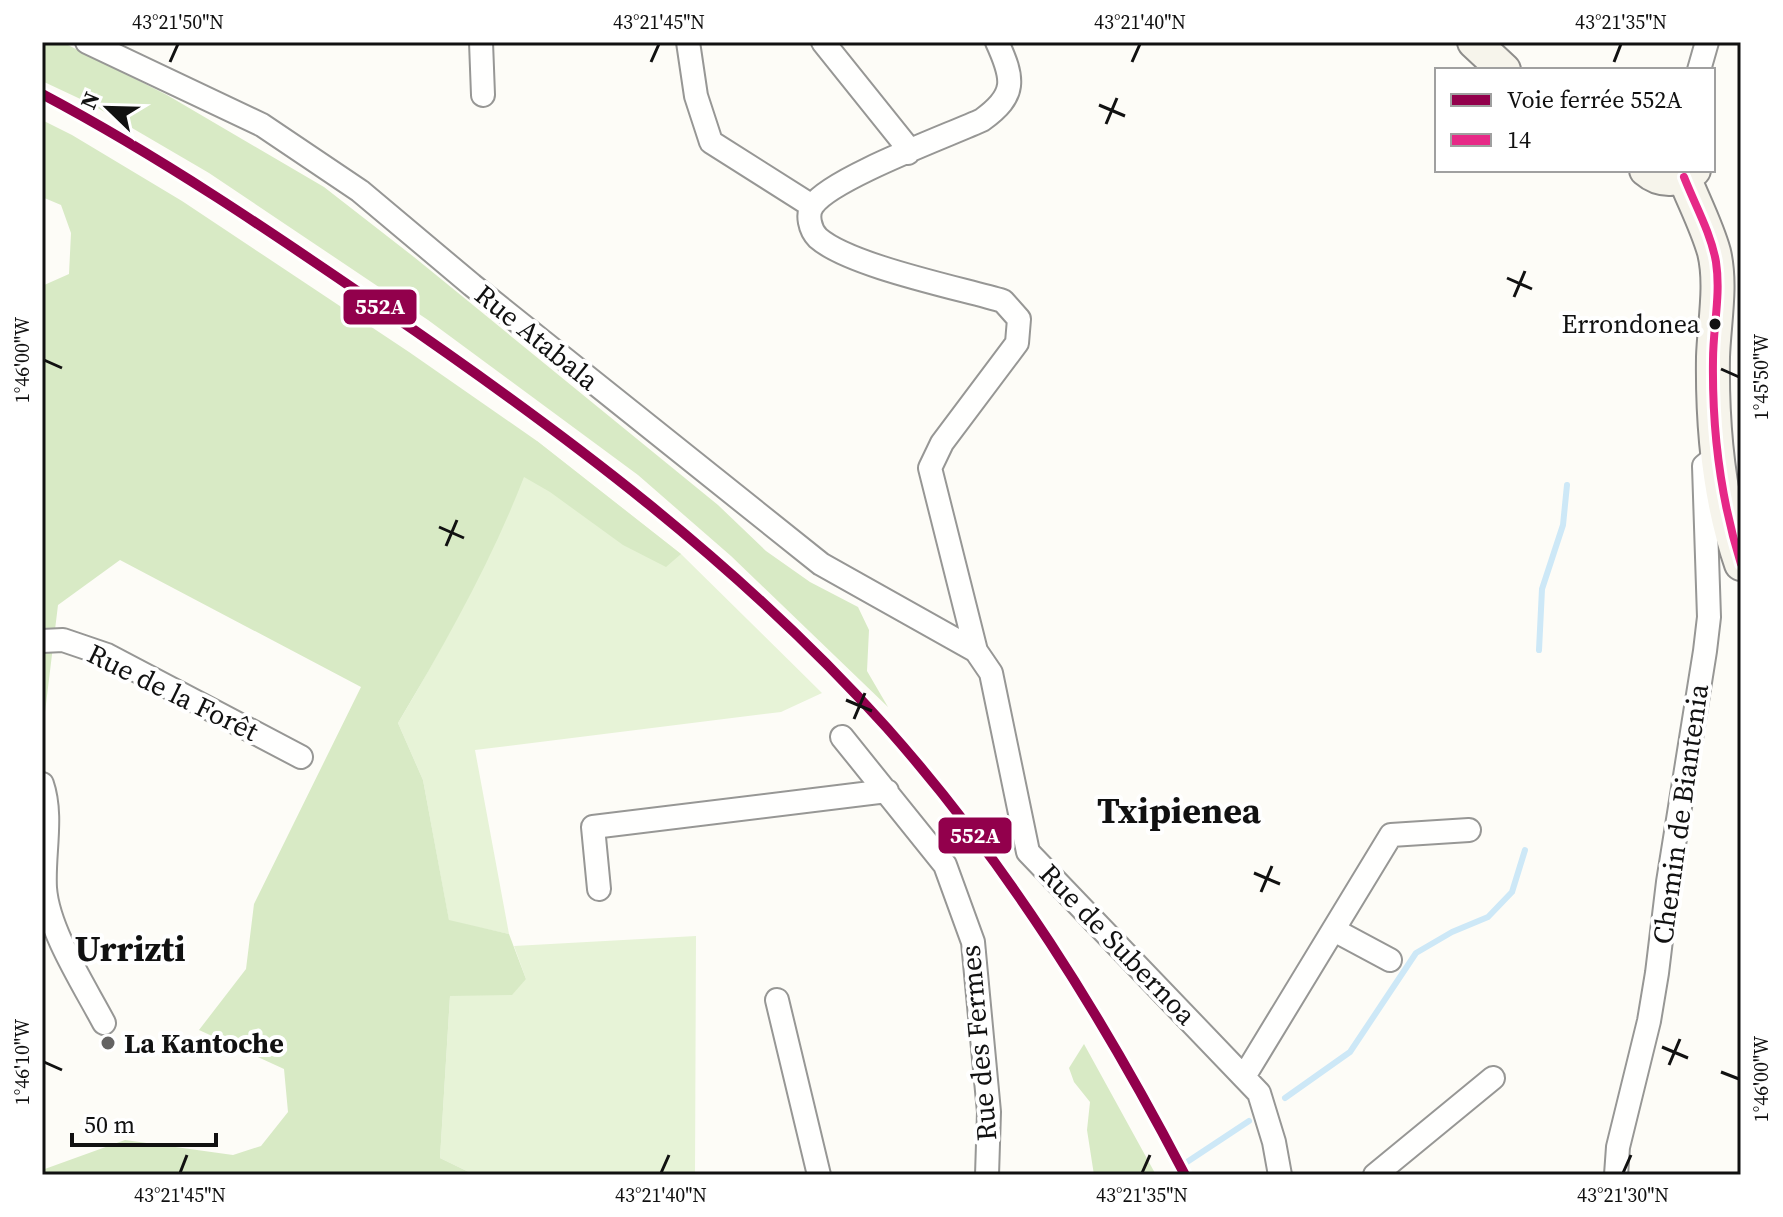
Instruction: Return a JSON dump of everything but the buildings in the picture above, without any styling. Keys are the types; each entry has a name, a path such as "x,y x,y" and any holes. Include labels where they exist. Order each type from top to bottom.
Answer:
{"main road":[{"path":"1474,42 1502,68"},
{"path":"1648,172 1668,180 1689,174 1714,254 1713,405 1717,455 1724,501 1741,564"}],"street":[{"name":"Rue Atabala","path":"87,42 262,125 360,191 472,285 821,564 976,651"},
{"path":"481,42 483,95"},
{"path":"688,42 696,96 711,142 812,206 838,184 982,120 998,108 1009,94 1010,78 997,42"},
{"path":"823,42 904,143 908,153"},
{"path":"1700,68 1707,42"},
{"name":"Rue de Subernoa","path":"812,206 809,221 817,237 853,258 1003,301 1019,319 1017,343 942,443 930,468 976,651 991,673 1028,852 1245,1075 1259,1093 1280,1175"},
{"name":"Chemin de Biantenia","path":"1616,1175 1618,1147 1653,997 1705,651 1709,617 1704,466 1717,455"},
{"name":"Rue de la Forêt","path":"42,641 63,640 107,655 301,757"},
{"name":"Rue des Fermes","path":"842,737 945,865 973,942 989,1112 987,1175"},
{"path":"42,784 46,806 45,888 48,908 104,1023"},
{"path":"599,889 593,827 887,791"},
{"path":"1245,1075 1391,835 1469,830"},
{"path":"1334,930 1390,960"},
{"path":"777,1000 819,1175"},
{"path":"1375,1175 1493,1078"}],"green space":[{"path":"42,42 62,42 167,95 324,187 414,257 718,505 766,551 810,582 858,607 869,630 867,671 888,707 731,556 638,475 428,320 209,173 91,104 42,81"},
{"path":"42,120 182,201 409,352 537,441 681,554 666,567 623,545 524,477 466,602 398,723 423,780 449,920 509,934 526,979 512,995 450,996 440,1158 475,1175 42,1175 42,1170 125,1140 233,1155 261,1146 288,1112 284,1069 199,1030 246,969 254,904 361,687 120,560 58,605 42,737 42,286 69,274 71,233 61,205 42,197"},
{"path":"537,441 681,554 822,693 781,712 475,750 509,934 449,921 423,780 398,723 474,585"},
{"path":"696,936 695,1175 475,1175 440,1158 450,996 526,979 514,946"},
{"path":"1084,1044 1156,1175 1094,1175 1087,1130 1090,1102 1074,1082 1069,1068"}],"waterway":[{"path":"1539,650 1542,589 1563,525 1567,485"},
{"path":"1285,1098 1350,1052 1416,953 1452,932 1488,917 1512,892 1525,850"},
{"path":"1184,1164 1249,1121"}],"rail line":[{"name":"552A","path":"42,94 130,143 215,196 450,355 583,452 772,611 887,728 973,832 1086,999 1185,1175"}],"transit line":[{"name":"14","path":"1684,177 1707,230 1716,262 1718,287 1713,360 1716,437 1728,514 1741,564"}],"place":[{"name":"Errondonea","path":"1715,324"},
{"name":"La Kantoche","path":"108,1043"}],"district":[{"name":"Txipienea","path":"1179,810"},
{"name":"Urrizti","path":"130,948"}]}
